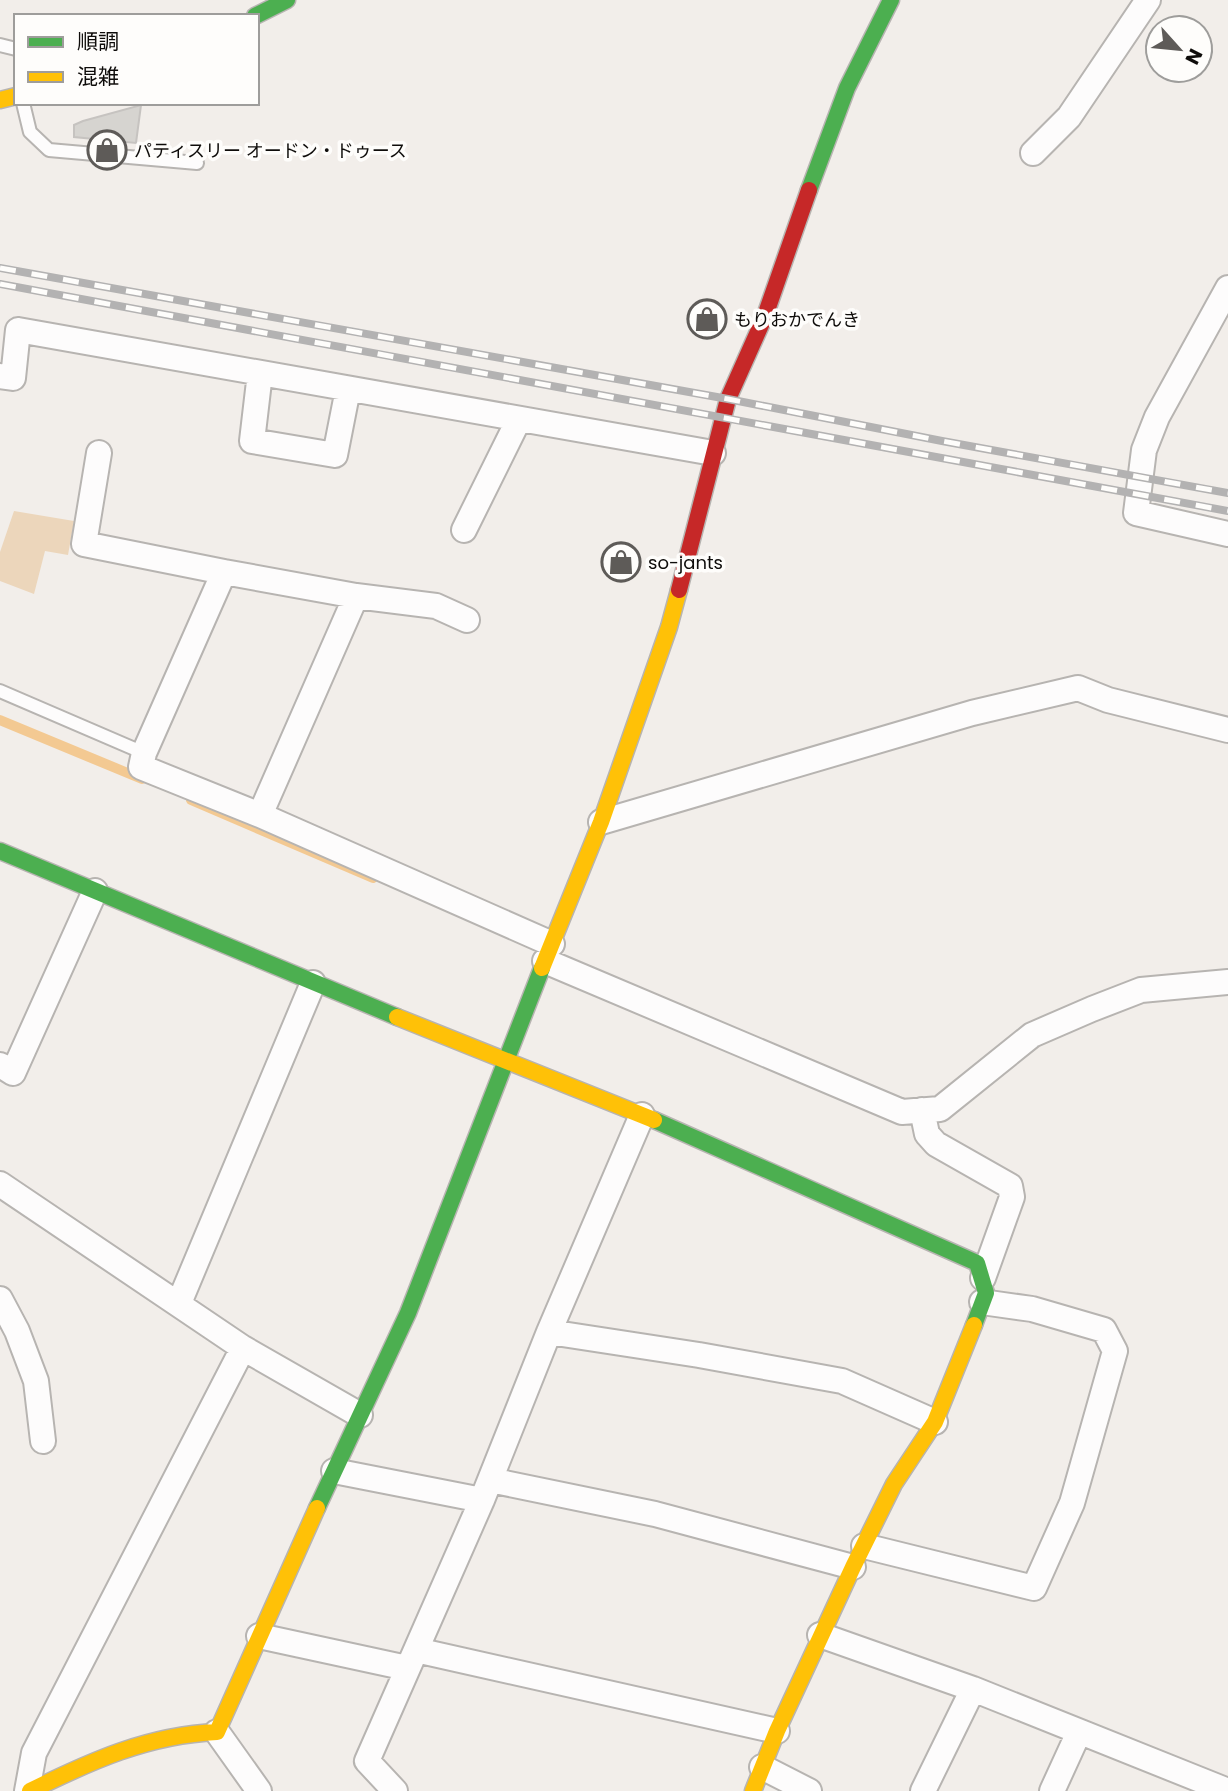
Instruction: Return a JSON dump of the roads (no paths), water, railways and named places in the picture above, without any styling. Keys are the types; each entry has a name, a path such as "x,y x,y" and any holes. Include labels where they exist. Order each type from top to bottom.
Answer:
{"street":[{"path":"259,14 286,0"},
{"path":"217,1732 258,1636 408,1313 601,822 668,627 728,399 765,316 847,88 891,0"},
{"path":"1033,153 1069,117 1148,0"},
{"path":"1228,288 1157,417 1144,450 1136,513 1228,534"},
{"path":"0,376 13,378 18,330 713,453"},
{"path":"260,373 252,441 335,455 348,389"},
{"path":"464,530 519,419"},
{"path":"99,453 84,544 356,596 436,606 467,620"},
{"path":"224,572 144,753 141,767 260,815 549,952 902,1112 940,1109 1032,1035 1091,1009 1140,990 1228,982"},
{"path":"260,815 356,596"},
{"path":"601,822 972,713 1078,688 1108,700 1228,730"},
{"path":"0,851 313,983 642,1115 961,1255 977,1263 983,1290"},
{"path":"4,1076 95,891"},
{"path":"179,1303 313,983"},
{"path":"753,1791 820,1636 894,1484 935,1422 983,1290 1012,1198 1010,1186 936,1144 927,1134 922,1110"},
{"path":"395,1791 367,1761 486,1490 549,1332 642,1115"},
{"path":"0,1184 243,1348 360,1415"},
{"path":"334,1471 655,1514 858,1557 1034,1588 1072,1503 1115,1351 1104,1330 1032,1309 983,1290"},
{"path":"0,1299 17,1331 36,1381 43,1441"},
{"path":"549,1332 842,1381 935,1422"},
{"path":"29,1791 34,1753 243,1348"},
{"path":"258,1636 412,1659 777,1731"},
{"path":"820,1636 973,1689 1212,1788"},
{"path":"923,1791 973,1689"},
{"path":"29,1791 105,1754 150,1739 191,1732 217,1732"},
{"path":"217,1732 259,1791"},
{"path":"1052,1791 1079,1732"},
{"path":"762,1768 809,1791"}],"lane":[{"path":"23,105 30,132 49,150 197,163"},
{"path":"0,691 144,753"}],"waterway":[{"path":"0,720 142,779"},
{"path":"191,800 373,878"}],"railway":[{"path":"0,268 728,399 1228,493"},
{"path":"0,284 1228,511"}],"place":[{"name":"パティスリー オードン・ドゥース","path":"107,150"},
{"name":"もりおかでんき","path":"707,319"},
{"name":"so-jants","path":"621,562"}]}
